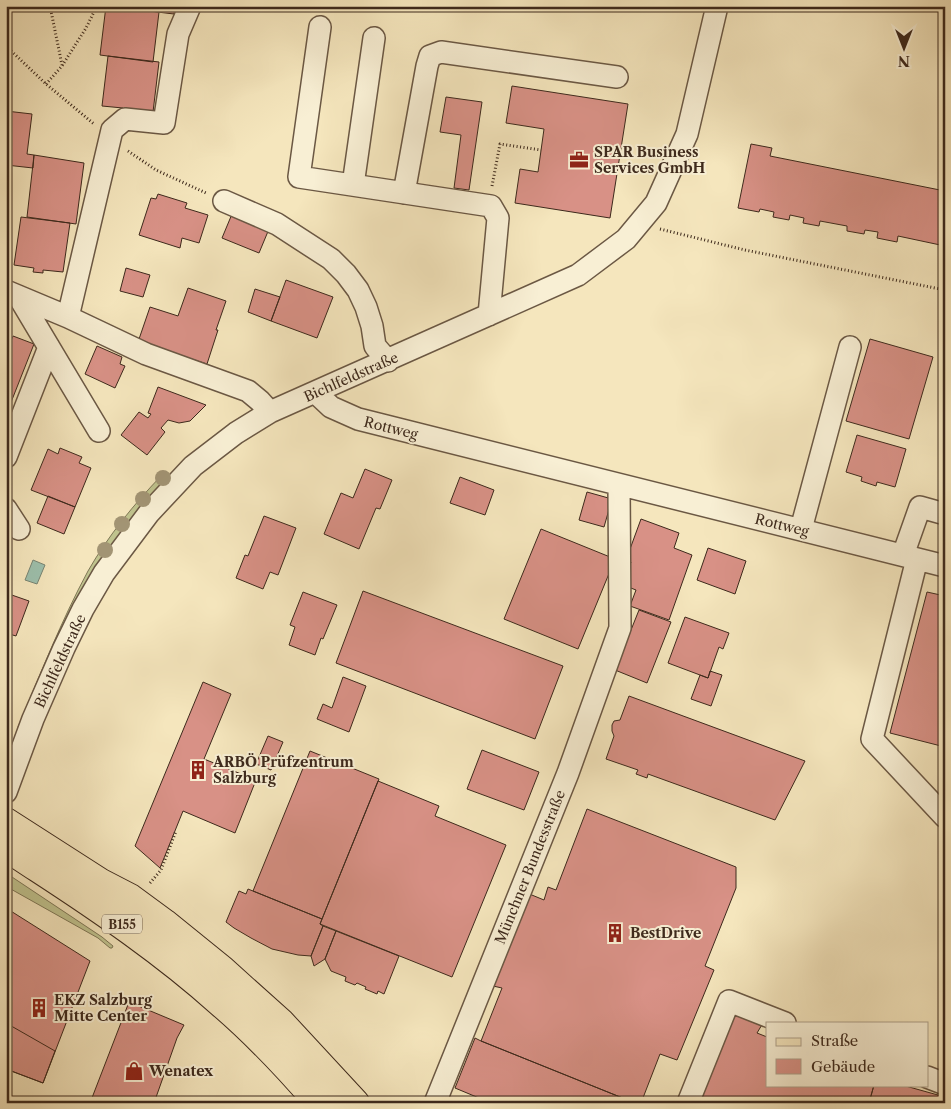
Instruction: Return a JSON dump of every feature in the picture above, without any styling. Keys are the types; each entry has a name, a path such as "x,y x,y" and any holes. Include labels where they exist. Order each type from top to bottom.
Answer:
{"main road":[{"name":"B155","path":"6,822 101,883 130,898 164,922 222,970 281,1023 356,1103"},
{"name":"B155","path":"6,847 128,928 202,986 223,1004 300,1081 319,1103"}],"street":[{"path":"68,317 112,130 125,119 164,123 178,34 190,6"},
{"name":"Bichlfeldstraße","path":"6,792 33,719 83,609 104,573 149,513 193,466 236,433 270,412 578,275 626,239 656,203 687,134 717,6"},
{"path":"320,27 299,177 491,206 498,218 489,315"},
{"path":"352,185 374,38"},
{"path":"404,193 430,56 441,52 618,78"},
{"path":"224,201 277,224 331,259 358,290 372,326 375,346 388,360"},
{"path":"13,294 68,317 146,354 248,391 270,412"},
{"path":"13,294 49,347 99,431"},
{"path":"6,457 49,347"},
{"path":"801,530 850,347"},
{"name":"Rottweg","path":"315,392 331,407 358,419 619,486 945,566"},
{"name":"Münchner Bundesstraße","path":"435,1103 568,773 620,628 619,486"},
{"path":"945,514 920,507 872,738 945,816"},
{"path":"6,509 19,530"},
{"path":"688,1103 729,1002 782,1022"},
{"path":"928,1077 945,1084"}],"path":[{"path":"50,6 62,66"},
{"path":"46,84 62,66 86,28 97,6"},
{"path":"6,46 46,84 110,138 156,170 224,201"},
{"path":"488,206 500,144 541,150"},
{"path":"638,224 745,250 945,290"},
{"path":"146,890 161,870 176,830"}],"green space":[{"path":"162,475 167,476 166,479 128,523 111,548 20,729 18,727 51,648 88,571 122,521"},
{"path":"6,873 102,937 113,946 112,948 98,938 9,888 6,884"}],"shaded area":[{"path":"33,560 45,565 37,584 25,580"}],"building":[{"path":"106,6 159,12 153,62 100,55"},
{"path":"124,6 175,6 174,14 124,8"},
{"path":"108,56 159,62 153,112 122,112 123,108 102,106"},
{"name":"SPAR Business Services GmbH","path":"512,86 628,104 610,218 515,203 520,169 538,172 544,129 506,123"},
{"path":"446,97 482,102 469,190 454,188 461,135 440,132"},
{"path":"6,111 32,114 27,154 34,155 33,168 6,165"},
{"path":"751,144 772,148 770,156 945,191 945,246 898,236 897,242 877,238 878,232 865,230 864,234 847,231 847,226 820,221 819,226 803,223 804,218 790,215 789,220 773,217 774,212 760,209 759,212 738,208"},
{"path":"34,155 84,163 76,224 27,217"},
{"path":"158,194 187,203 185,208 208,215 199,243 182,238 180,248 139,235 151,198 156,199"},
{"path":"232,214 269,229 259,253 222,238"},
{"path":"21,217 70,223 63,272 43,270 43,273 33,272 34,268 14,265"},
{"path":"126,268 150,275 143,297 120,291"},
{"path":"286,280 333,297 317,338 271,321"},
{"path":"188,288 226,301 207,364 138,342 150,307 178,316"},
{"path":"255,289 280,297 271,321 248,312"},
{"path":"13,336 34,344 6,415 6,353"},
{"path":"870,339 933,357 909,439 846,421"},
{"path":"97,346 122,357 120,364 125,366 115,388 85,374"},
{"path":"158,387 206,405 190,421 179,423 168,420 161,428 165,432 147,455 121,435 139,412 148,418 151,414 148,413"},
{"path":"857,435 906,449 895,487 877,482 876,486 861,481 862,477 846,472"},
{"path":"60,448 82,457 79,463 91,468 75,507 31,490 48,449 58,454"},
{"path":"365,469 392,480 380,509 376,508 359,549 324,534 341,493 353,498"},
{"path":"460,477 494,490 485,515 450,503"},
{"path":"587,492 612,499 604,527 579,520"},
{"path":"48,496 75,507 64,534 37,523"},
{"path":"264,516 296,528 278,575 270,572 263,589 236,578 245,555 248,556"},
{"path":"641,519 679,533 674,548 692,555 669,620 630,606 636,590 623,585 631,562 626,560"},
{"path":"541,529 615,559 578,649 504,619"},
{"path":"708,548 746,561 735,594 697,580"},
{"path":"363,591 563,666 535,739 336,663"},
{"path":"303,592 337,605 315,655 289,645 295,627 290,625"},
{"path":"927,592 945,596 945,747 890,733"},
{"path":"6,593 29,601 16,636 6,633"},
{"path":"639,610 671,622 647,683 615,670"},
{"path":"685,617 729,633 723,649 719,647 708,678 668,663"},
{"path":"710,671 722,675 711,706 691,699 700,675 708,678"},
{"path":"343,677 366,686 349,732 317,719 323,704 332,708"},
{"name":"ARBÖ Prüfzentrum Salzburg","path":"203,682 231,694 204,759 256,780 235,833 183,811 160,868 135,846"},
{"path":"629,696 805,761 775,820 648,774 647,778 636,774 638,770 606,759 614,736 612,725 614,721 620,720"},
{"path":"268,736 283,742 271,770 256,764"},
{"path":"482,750 539,772 524,810 467,789"},
{"path":"310,751 379,779 322,919 253,891"},
{"path":"378,781 439,806 435,816 506,845 452,977 320,924"},
{"name":"BestDrive","path":"587,809 736,867 736,888 705,966 714,970 677,1060 660,1054 641,1103 635,1103 481,1041 502,988 493,986 527,893 544,900 548,887 556,890"},
{"path":"248,889 322,919 320,924 323,926 311,956 272,949 226,922 239,891 246,894"},
{"name":"EKZ Salzburg Mitte Center","path":"6,908 90,961 43,1083 6,1069"},
{"path":"323,926 336,931 325,959 314,966 311,956"},
{"path":"336,931 399,956 384,994 378,991 377,994 357,983 355,985 345,981 346,977 331,971 325,959"},
{"name":"Wenatex","path":"129,1002 184,1025 177,1038 154,1103 90,1103"},
{"path":"736,1016 763,1023 757,1033 766,1037 766,1086 874,1086 869,1103 696,1103 728,1022"},
{"path":"6,1023 55,1051 43,1083 6,1069"},
{"path":"475,1038 635,1103 491,1103 455,1088"},
{"path":"874,1086 906,1086 945,1097 945,1103 869,1103"}],"place":[{"name":"SPAR Business Services GmbH","path":"579,160"},
{"name":"ARBÖ Prüfzentrum Salzburg","path":"198,770"},
{"name":"BestDrive","path":"615,933"},
{"name":"EKZ Salzburg Mitte Center","path":"39,1008"},
{"name":"Wenatex","path":"134,1071"}]}
